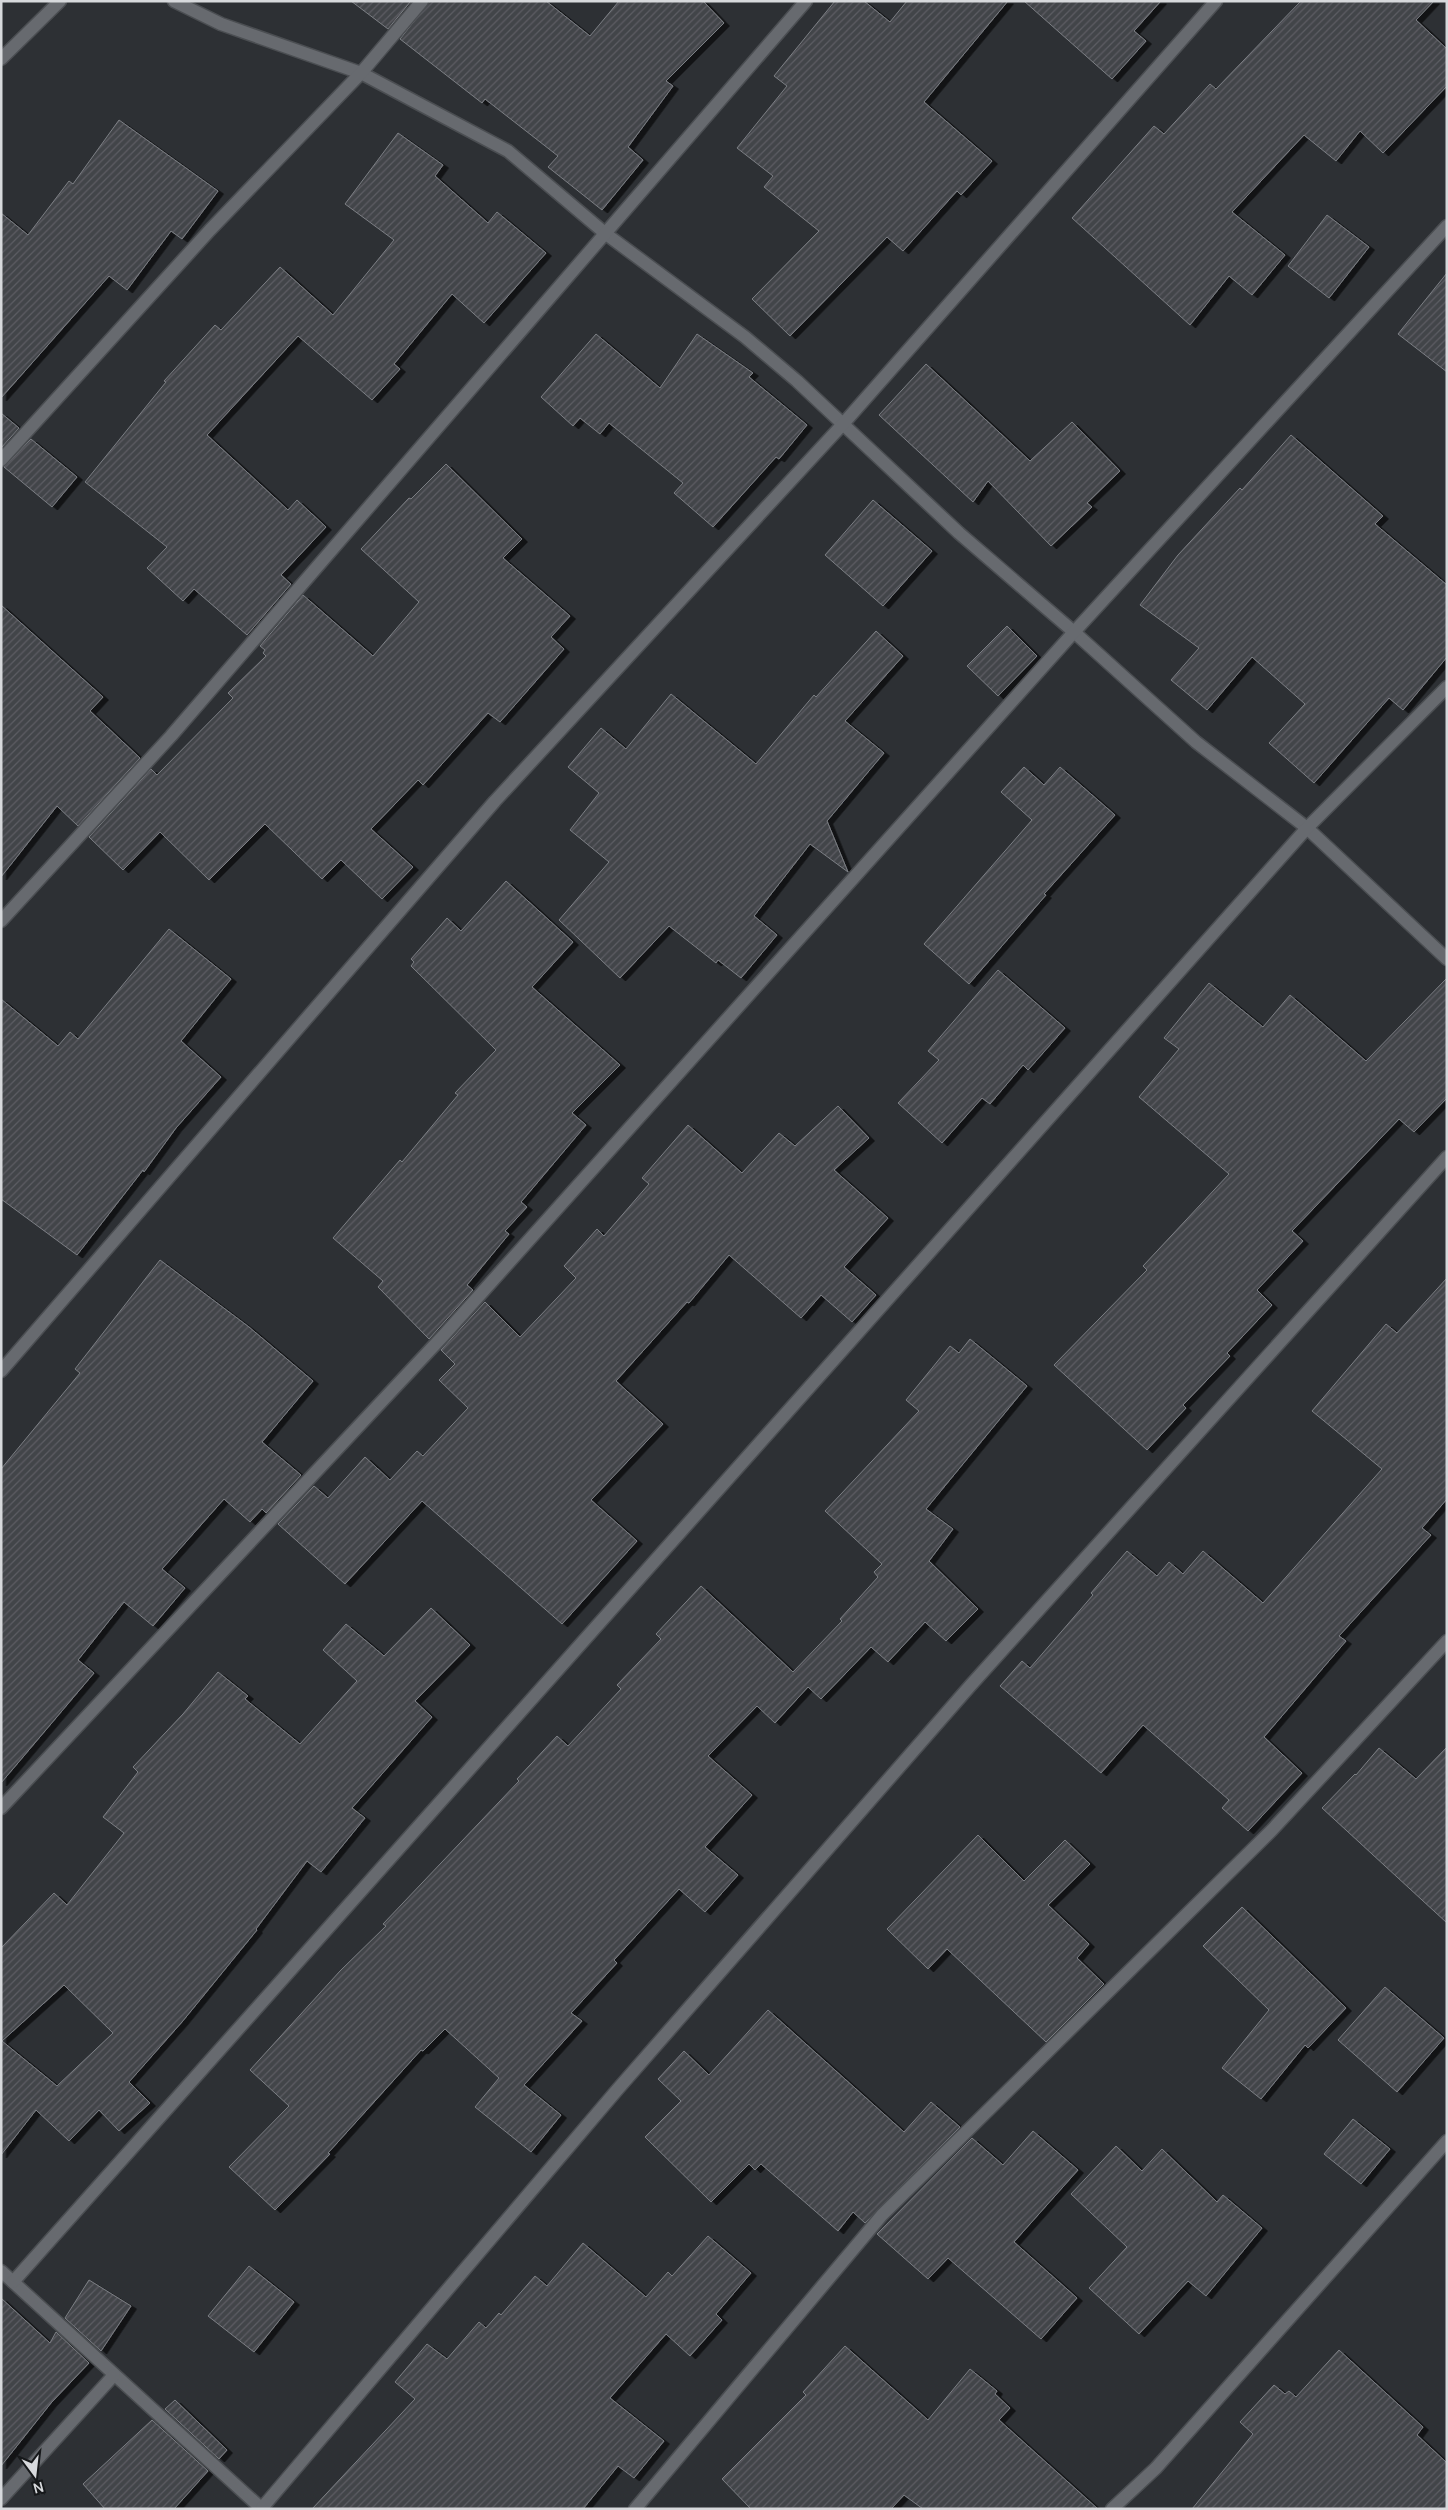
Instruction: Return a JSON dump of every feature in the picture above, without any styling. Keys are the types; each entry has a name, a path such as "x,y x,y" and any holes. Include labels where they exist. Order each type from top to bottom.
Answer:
{"street":[{"path":"1,59 60,1"},
{"path":"174,1 221,24 361,73 508,152 606,234 745,337 797,381 959,532 1196,742 1307,828 1447,959"},
{"path":"1,460 210,230 361,73 422,1"},
{"path":"1,921 171,736 806,1"},
{"path":"1,1371 495,801 843,424 1216,1"},
{"path":"1,1808 443,1336 1074,632 1447,226"},
{"path":"13,2282 1307,828 1447,687"},
{"path":"1,2271 262,2509 617,2090 957,1701 1447,1157"},
{"path":"634,2509 882,2215 1272,1830 1447,1641"},
{"path":"1112,2509 1156,2468 1447,2141"},
{"path":"1,2499 114,2375"}],"building":[{"path":"351,1 411,1 388,29"},
{"path":"430,1 546,1 590,36 619,1 703,1 724,23 666,81 673,86 628,147 643,160 602,210 548,167 558,156 485,99 482,103 400,39"},
{"path":"835,1 864,1 890,22 907,1 1008,1 924,102 992,161 961,195 957,191 903,251 887,237 790,336 752,299 819,231 764,187 773,176 737,148 787,86 774,76"},
{"path":"1024,1 1161,1 1134,31 1146,41 1112,79"},
{"path":"1301,1 1434,1 1416,20 1447,49 1447,86 1383,153 1360,131 1336,161 1304,135 1232,212 1285,255 1252,295 1229,276 1190,325 1072,218 1154,126 1164,134 1210,84 1216,89"},
{"path":"119,120 218,191 182,239 171,231 127,290 109,276 1,398 1,213 28,235 69,181 73,184"},
{"path":"398,133 443,165 435,176 488,223 497,212 546,253 484,323 452,294 394,364 400,369 372,400 298,336 207,435 288,510 297,500 326,527 281,575 291,584 247,635 194,589 183,601 147,568 167,547 85,482 166,382 164,381 215,325 221,330 280,267 333,315 394,240 345,204"},
{"path":"1327,215 1369,247 1329,298 1288,266"},
{"path":"1447,273 1447,372 1398,334"},
{"path":"596,334 660,388 697,334 753,373 749,377 807,425 779,459 776,457 713,527 674,493 683,483 609,423 600,434 580,418 573,426 541,397"},
{"path":"926,364 1030,461 1072,422 1120,471 1087,503 1092,507 1051,546 988,481 973,502 879,415"},
{"path":"1,413 19,428 1,448"},
{"path":"1291,435 1383,516 1375,524 1447,585 1447,657 1403,710 1389,698 1314,783 1269,743 1305,704 1252,657 1207,710 1171,680 1199,648 1140,605 1178,555 1240,488 1242,490"},
{"path":"31,439 77,477 52,507 4,467"},
{"path":"446,464 522,539 503,558 570,616 551,637 564,649 500,722 488,713 423,785 418,780 371,829 413,867 382,899 341,860 322,879 265,824 209,880 160,832 123,870 89,837 151,769 157,775 233,698 228,693 266,656 263,653 265,650 260,646 303,595 373,656 419,602 361,549 409,498 411,499"},
{"path":"873,500 932,551 883,606 825,555"},
{"path":"1,605 103,697 90,711 140,758 78,826 57,806 1,877"},
{"path":"1007,626 1037,656 998,696 967,666"},
{"path":"876,631 903,656 845,721 884,753 827,821 848,872 810,844 754,916 777,935 741,978 718,960 716,963 669,926 620,978 559,920 609,862 570,830 599,793 568,767 601,728 626,749 671,694 756,764 814,695 816,697"},
{"path":"1024,767 1044,785 1060,767 1115,815 1044,894 1046,895 969,984 924,944 1032,820 1001,792"},
{"path":"506,881 573,942 532,987 620,1065 572,1113 586,1125 521,1202 527,1207 505,1231 509,1234 467,1285 473,1290 429,1339 378,1287 383,1281 333,1238 400,1160 402,1162 458,1095 455,1093 496,1050 411,966 414,962 411,959 447,918 461,931"},
{"path":"169,929 231,979 181,1041 221,1077 176,1128 144,1172 143,1170 77,1255 1,1199 1,999 58,1046 70,1032 78,1039"},
{"path":"998,970 1065,1028 1028,1070 1023,1065 990,1104 982,1098 942,1143 898,1103 939,1060 928,1051"},
{"path":"1447,978 1447,1098 1414,1132 1399,1119 1292,1231 1303,1241 1257,1290 1272,1305 1227,1353 1230,1356 1183,1405 1186,1408 1147,1450 1054,1365 1147,1270 1143,1266 1229,1174 1139,1097 1179,1049 1164,1038 1209,983 1263,1027 1290,995 1366,1061"},
{"path":"838,1106 869,1138 834,1170 888,1218 844,1267 876,1295 852,1322 821,1295 801,1318 729,1255 689,1303 687,1302 616,1381 663,1424 591,1500 637,1541 562,1624 422,1501 345,1584 278,1524 314,1486 328,1498 365,1457 390,1480 417,1451 423,1456 468,1408 439,1380 455,1364 441,1350 485,1302 520,1337 576,1278 564,1266 597,1229 604,1236 649,1184 642,1178 688,1125 742,1173 779,1133 795,1146"},
{"path":"160,1260 249,1327 313,1381 262,1442 301,1475 266,1513 262,1509 250,1522 224,1499 162,1569 185,1588 153,1626 124,1602 78,1660 94,1673 1,1783 1,1469 80,1373 75,1369"},
{"path":"1447,1278 1447,1499 1422,1528 1431,1535 1339,1636 1346,1641 1264,1737 1302,1773 1248,1831 1222,1808 1229,1800 1143,1725 1101,1773 1000,1686 1022,1661 1030,1668 1093,1595 1091,1593 1127,1551 1157,1576 1169,1562 1183,1574 1203,1551 1263,1603 1382,1469 1312,1411 1386,1324 1397,1333"},
{"path":"970,1339 1027,1386 926,1509 953,1529 929,1561 978,1609 946,1641 925,1622 888,1662 871,1647 821,1699 808,1687 775,1723 757,1706 708,1756 752,1795 705,1847 738,1875 705,1912 679,1889 614,1960 617,1963 571,2013 582,2021 524,2085 561,2115 531,2152 475,2107 499,2078 445,2029 423,2051 421,2050 328,2153 330,2154 275,2210 229,2167 289,2106 250,2070 340,1971 386,1926 383,1924 519,1781 517,1779 557,1736 568,1746 621,1689 617,1685 661,1639 656,1634 701,1586 793,1672 842,1621 840,1619 878,1577 874,1572 882,1564 825,1511 919,1411 906,1400 950,1346 959,1353"},
{"path":"431,1608 470,1645 415,1701 432,1717 352,1808 365,1818 321,1872 307,1861 257,1930 182,2022 129,2082 150,2103 119,2131 99,2110 69,2141 36,2110 1,2155 1,1948 54,1893 67,1905 124,1833 103,1817 138,1772 133,1767 183,1714 218,1672 248,1696 245,1699 300,1744 357,1681 323,1650 346,1624 384,1656","holes":["64,1985 113,2033 57,2086 2,2041"]},
{"path":"1447,1747 1447,1923 1322,1808 1356,1775 1379,1748 1416,1779"},
{"path":"978,1835 1024,1881 1065,1840 1090,1864 1048,1905 1089,1944 1077,1958 1104,1984 1046,2042 947,1949 928,1969 887,1929"},
{"path":"1242,1907 1346,2008 1308,2048 1305,2045 1261,2099 1222,2068 1269,2010 1203,1946"},
{"path":"1385,1987 1444,2038 1397,2092 1338,2040"},
{"path":"768,2010 904,2132 931,2102 960,2127 865,2223 853,2212 838,2231 761,2164 755,2170 749,2164 711,2202 645,2137 681,2101 658,2079 684,2051 709,2075"},
{"path":"1353,2119 1390,2149 1361,2184 1324,2154"},
{"path":"1033,2131 1078,2170 1014,2242 1077,2298 1041,2339 948,2258 928,2279 877,2234 972,2138 1003,2165"},
{"path":"1116,2146 1142,2171 1162,2149 1217,2202 1223,2195 1262,2228 1206,2296 1188,2281 1139,2334 1089,2288 1127,2247 1071,2194"},
{"path":"708,2236 751,2273 716,2314 722,2320 690,2356 666,2334 610,2398 664,2441 634,2478 618,2466 583,2509 312,2509 415,2399 395,2382 427,2344 447,2359 479,2322 486,2328 499,2313 501,2315 535,2276 547,2286 583,2243 646,2297 668,2272 672,2276"},
{"path":"249,2266 294,2302 254,2352 208,2316"},
{"path":"89,2280 131,2306 101,2351 65,2318"},
{"path":"1,2298 50,2343 56,2332 89,2363 51,2403 1,2466"},
{"path":"845,2346 928,2420 970,2369 997,2391 995,2394 1010,2408 999,2420 1098,2509 923,2509 904,2495 891,2509 751,2509 722,2479 806,2395 803,2392"},
{"path":"1339,2350 1423,2427 1417,2435 1447,2463 1447,2509 1192,2509 1253,2434 1240,2422 1274,2385 1285,2394 1289,2391 1296,2397"},
{"path":"175,2400 227,2450 219,2459 165,2409"},
{"path":"152,2420 208,2471 174,2509 105,2509 83,2484"}]}
